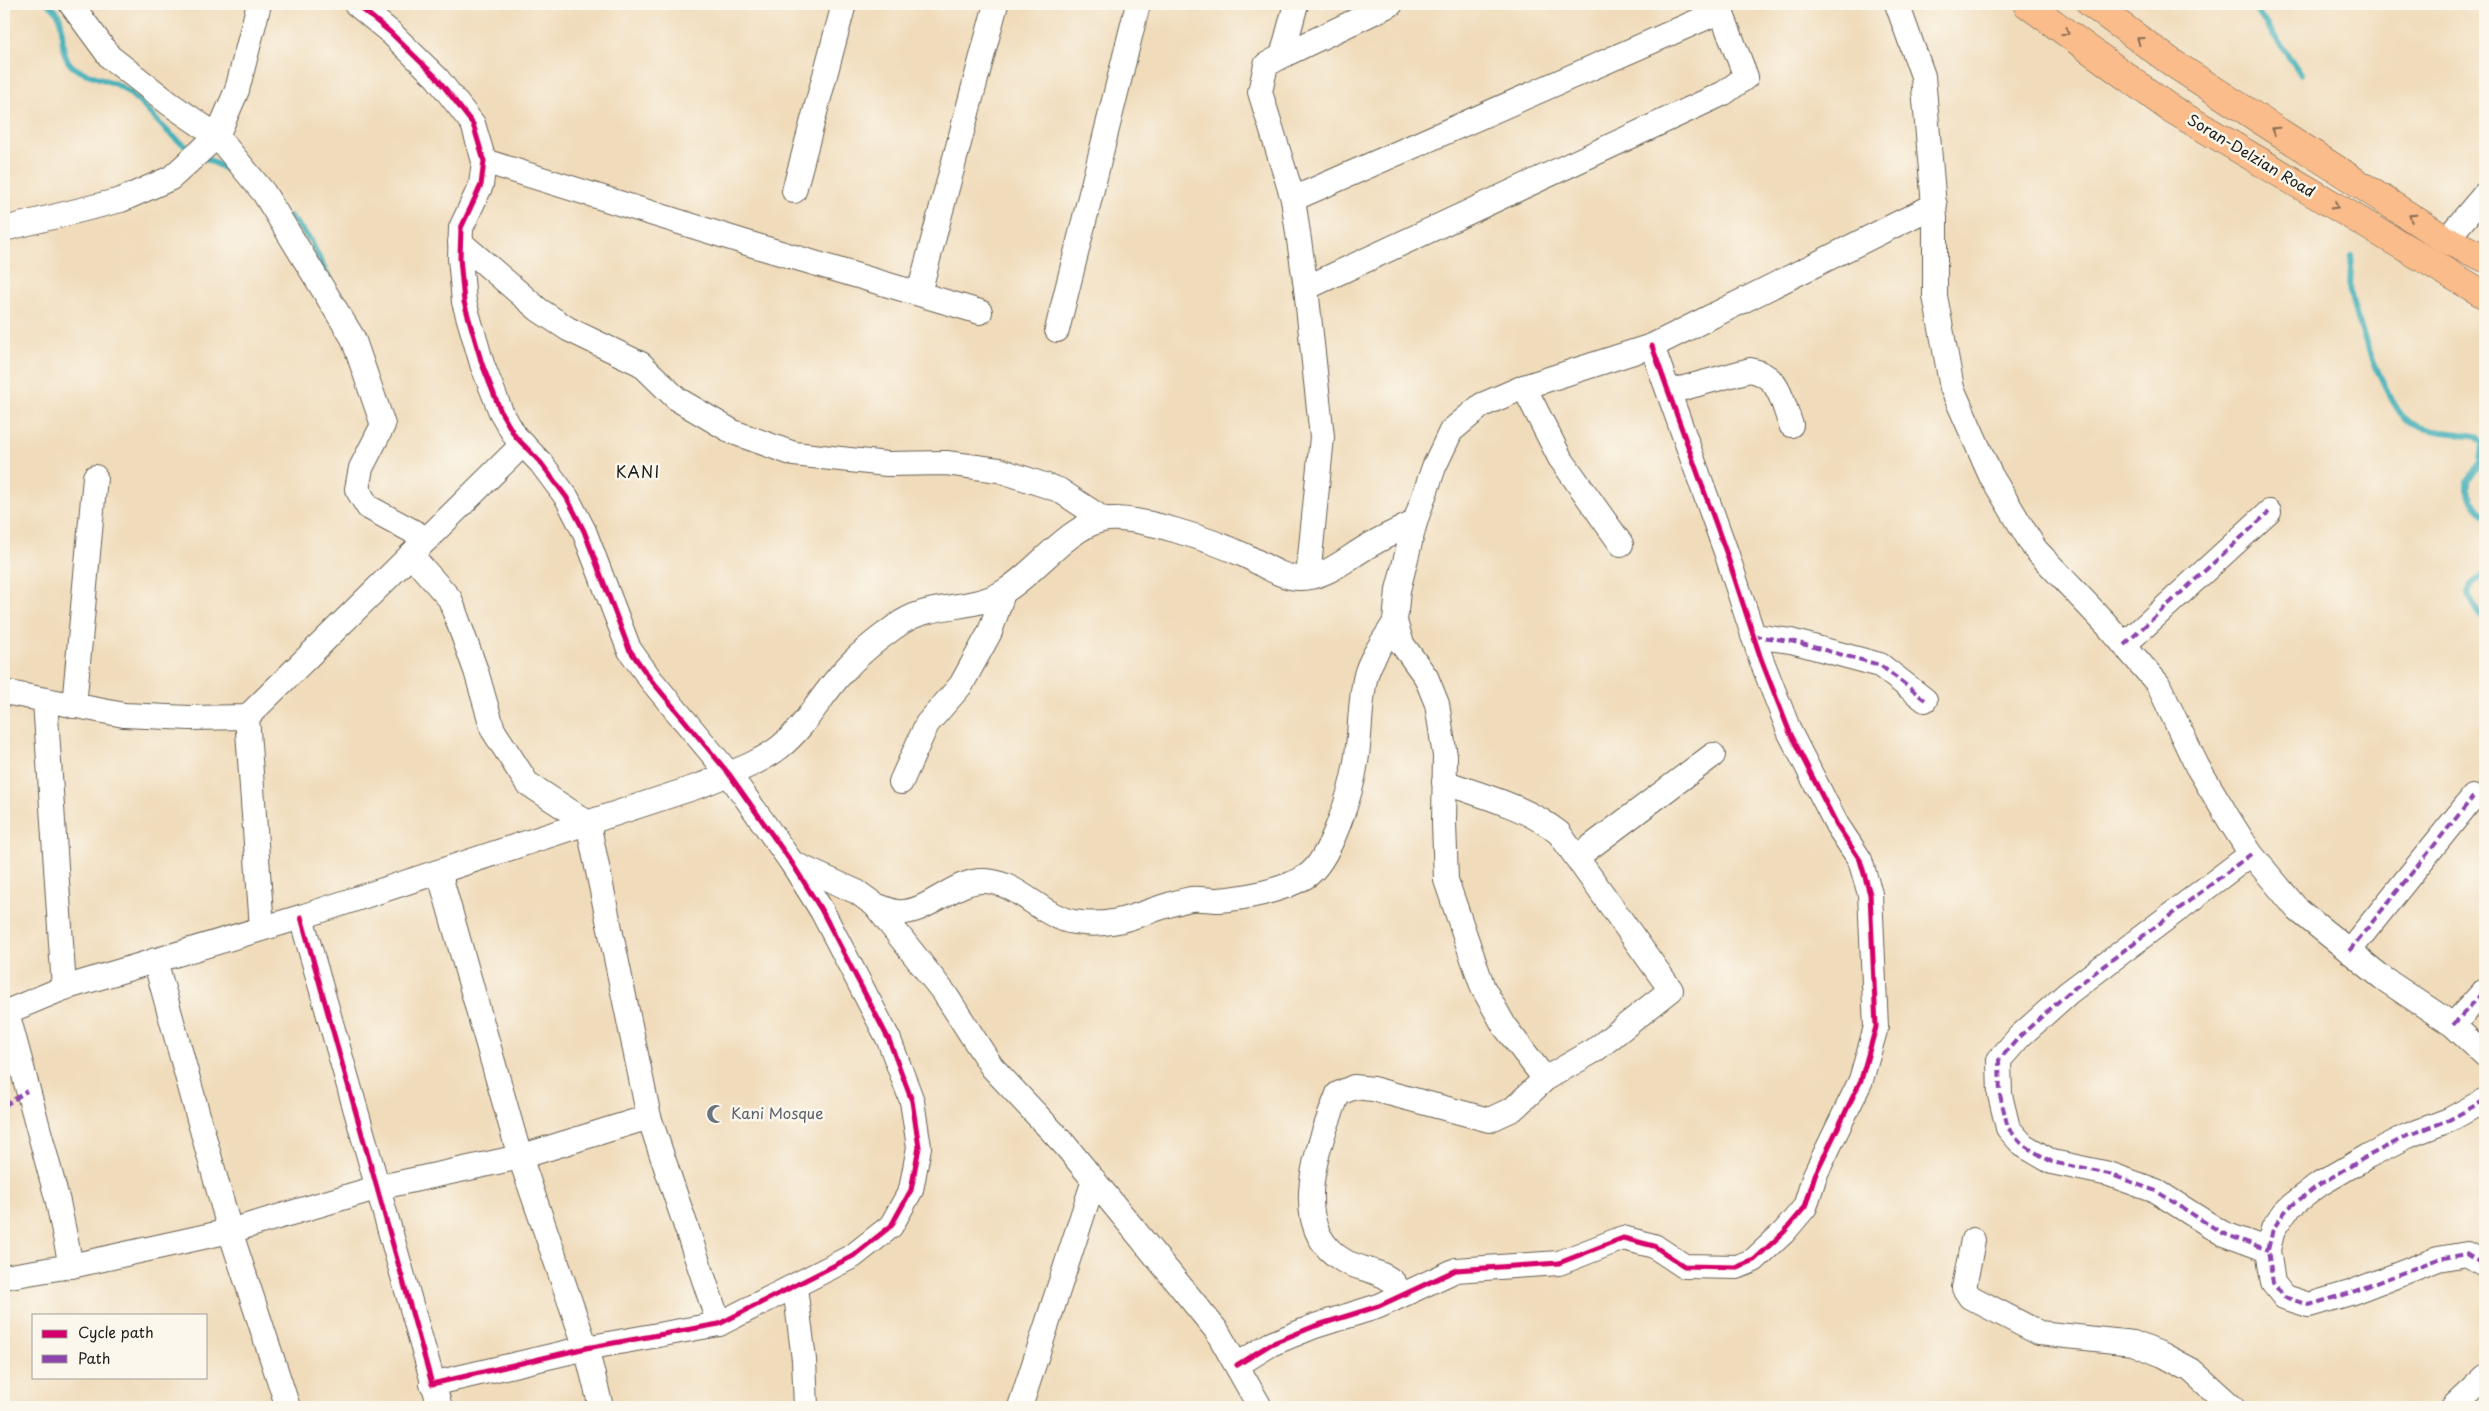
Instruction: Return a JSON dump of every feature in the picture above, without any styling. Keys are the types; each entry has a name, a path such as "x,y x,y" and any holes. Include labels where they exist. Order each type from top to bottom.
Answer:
{"main road":[{"name":"Soran-Delzian Road","path":"2026,4 2168,107 2485,295"},
{"path":"2090,4 2174,64 2446,240 2485,258"}],"street":[{"path":"72,4 110,57 170,104 217,136 264,194 354,338 383,424 361,468 357,489 368,507 419,547 450,599 476,670 493,730 527,783 588,823 649,1118 719,1324"},
{"path":"4,229 121,200 171,178 217,136 237,90 259,4"},
{"path":"356,4 390,32 438,78 472,124 484,160 481,185 461,228 460,242 464,302 482,364 501,412 515,436 541,463 567,498 584,531 628,649 729,774 792,863 822,911 889,1040 912,1101 918,1147 910,1190 891,1226 853,1256 795,1287 719,1324 586,1348 432,1384"},
{"path":"794,191 844,4"},
{"path":"919,293 996,4"},
{"path":"1057,330 1138,4"},
{"path":"1282,56 1296,4"},
{"path":"1308,577 1322,437 1306,288 1294,199 1260,92 1266,65 1391,4"},
{"path":"1897,4 1924,76 1935,205 1935,296 1952,388 1990,474 2035,549 2158,684 2197,766 2251,854 2298,910 2384,979 2453,1025 2485,1055"},
{"path":"1294,199 1719,7 1746,77 1724,93 1306,288"},
{"path":"484,160 760,247 980,312"},
{"path":"2446,240 2485,194"},
{"path":"792,863 857,892 876,905 898,912 927,904 968,883 986,880 1003,885 1049,912 1073,922 1112,923 1192,899 1218,900 1252,895 1306,877 1321,861 1344,806 1356,762 1367,674 1395,622 1398,590 1415,522 1434,467 1451,431 1482,404 1524,387 1652,346 1935,205"},
{"path":"460,242 539,310 568,329 641,364 677,399 734,432 794,454 887,464 946,464 999,470 1059,490 1103,520"},
{"path":"1236,1365 1270,1344 1315,1326 1379,1306 1456,1270 1559,1262 1623,1238 1654,1246 1684,1266 1737,1267 1754,1260 1784,1232 1805,1207 1815,1175 1862,1080 1876,1027 1870,894 1860,860 1837,825 1790,733 1753,636 1652,346"},
{"path":"1669,392 1750,370 1763,372 1773,380 1791,425"},
{"path":"1524,387 1560,458 1621,544"},
{"path":"4,692 124,714 190,718 247,717 523,444"},
{"path":"74,706 95,477"},
{"path":"2124,645 2269,512"},
{"path":"72,1266 58,1202 5,1012 64,988 301,917 702,785 729,774 780,747 809,717 841,674 871,644 905,620 941,607 975,602 1003,593 1033,571 1082,528 1103,520 1139,521 1217,543 1276,572 1299,578 1322,575 1372,544 1415,522"},
{"path":"901,782 928,724 961,685 990,632 1003,593"},
{"path":"1395,622 1402,644 1426,677 1437,704 1445,756 1446,880 1483,988 1505,1027 1545,1079"},
{"path":"1753,636 1791,641 1880,665 1926,700"},
{"path":"45,701 64,988"},
{"path":"247,717 262,928"},
{"path":"1577,856 1713,755"},
{"path":"1402,1295 1393,1282 1344,1261 1330,1251 1323,1245 1315,1229 1309,1196 1324,1129 1338,1094 1354,1087 1373,1090 1489,1120 1513,1109 1545,1079 1595,1050 1671,990 1559,833 1541,818 1515,806 1444,782"},
{"path":"2349,951 2473,797"},
{"path":"2251,854 2068,994 2020,1036 1999,1060 2000,1096 2008,1128 2023,1145 2052,1162 2109,1174 2156,1191 2222,1234 2268,1250"},
{"path":"439,872 520,1157 586,1348 601,1407"},
{"path":"876,905 945,994 992,1067 1065,1145 1217,1331 1260,1407"},
{"path":"301,917 376,1188 440,1407"},
{"path":"155,960 230,1230 288,1407"},
{"path":"2453,1025 2485,990"},
{"path":"2485,1100 2449,1120 2407,1136 2320,1184 2287,1209 2273,1229 2268,1250 2273,1283 2284,1297 2309,1305 2350,1293 2438,1258 2467,1254 2485,1265"},
{"path":"4,1277 72,1266 230,1230 376,1188 520,1157 649,1118"},
{"path":"1020,1407 1094,1180"},
{"path":"1973,1240 1964,1288 1970,1297 2039,1333 2133,1343 2163,1355 2191,1370 2232,1407"},
{"path":"795,1287 804,1360 806,1407"},
{"path":"2453,1407 2485,1377"}],"waterway":[{"path":"48,4 59,17 64,50 66,58 71,65 81,72 123,88 138,100 171,135 193,151 238,177"},
{"path":"2252,4 2301,74"},
{"path":"290,216 311,241 328,277"},
{"path":"2352,256 2350,289 2354,306 2374,362 2392,400 2401,414 2409,422 2417,426 2434,431 2476,436 2483,443 2481,463 2467,481 2467,490 2472,501 2485,516"},
{"path":"2485,573 2471,585 2468,595 2485,623"}],"marked path":[{"path":"2124,645 2269,512"},
{"path":"1753,636 1791,641 1880,665 1925,700"},
{"path":"2349,951 2473,797"},
{"path":"2251,854 2068,993 2020,1036 1999,1060 2000,1095 2008,1128 2023,1145 2052,1162 2109,1174 2156,1191 2222,1233 2268,1250"},
{"path":"2453,1025 2485,990"},
{"path":"4,1106 27,1091"},
{"path":"2485,1100 2449,1120 2407,1136 2320,1184 2287,1209 2273,1229 2268,1250 2273,1283 2284,1297 2309,1305 2350,1293 2438,1259 2467,1254 2485,1265"}],"cycle path":[{"path":"301,917 432,1384 586,1348 719,1324 853,1256 891,1226 911,1190 919,1147 912,1101 889,1040 822,911 792,863 729,774 651,680 629,649 584,531 567,498 541,463 515,436 501,412 482,364 464,302 460,258 461,228 481,185 484,161 473,124 437,78 390,32 356,4"},
{"path":"1237,1365 1271,1344 1315,1326 1379,1306 1456,1270 1559,1263 1623,1238 1654,1246 1684,1266 1737,1267 1754,1260 1784,1232 1805,1207 1815,1175 1861,1080 1876,1027 1870,894 1860,860 1837,825 1790,733 1761,659 1726,552 1652,346"}],"place":[{"name":"Kani Mosque","path":"716,1114"}],"district":[{"name":"KANI","path":"638,472"}]}
